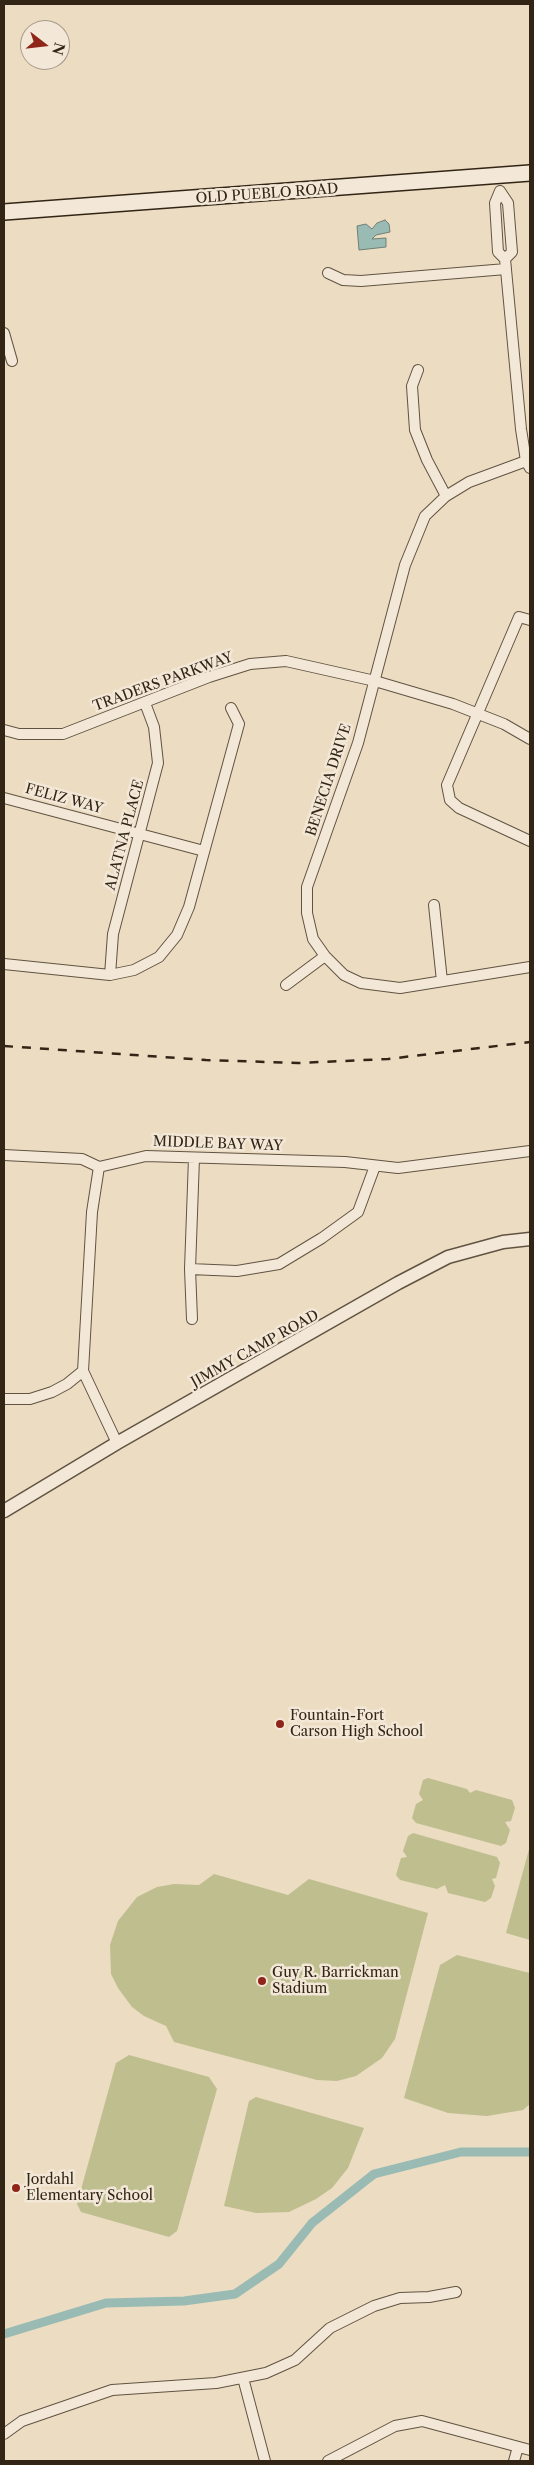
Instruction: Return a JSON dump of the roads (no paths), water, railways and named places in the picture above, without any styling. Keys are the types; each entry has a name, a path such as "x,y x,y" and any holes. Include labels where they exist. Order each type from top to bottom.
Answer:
{"main road":[{"name":"OLD PUEBLO ROAD","path":"4,212 500,184 530,173"}],"street":[{"path":"500,184 494,203 498,252 506,264 520,429 528,464"},
{"path":"328,273 344,280 361,281 506,264"},
{"path":"4,334 12,361"},
{"path":"418,370 412,386 415,430 427,460 446,496"},
{"name":"BENECIA DRIVE","path":"528,464 469,482 446,496 425,516 405,565 358,743 307,887 307,913 314,939 325,956 344,975 361,983 400,988 530,967"},
{"path":"530,620 519,617 446,785 450,800 460,808 530,841"},
{"name":"TRADERS PARKWAY","path":"4,730 19,734 63,734 209,677 250,664 286,662 374,681 476,713 504,724 530,739"},
{"name":"ALATNA PLACE","path":"110,975 113,934 141,834 158,763 154,727 144,703"},
{"path":"4,964 110,975 134,970 160,957 177,935 189,907 239,724 231,708"},
{"name":"FELIZ WAY","path":"4,798 204,851"},
{"path":"434,905 442,982"},
{"path":"286,985 325,956"},
{"name":"MIDDLE BAY WAY","path":"99,1167 146,1156 345,1162 398,1168 530,1151"},
{"path":"4,1155 82,1159 99,1167 92,1212 83,1371 117,1443"},
{"path":"192,1319 190,1269 194,1158"},
{"path":"190,1269 237,1270 279,1264 322,1238 358,1212 375,1166"},
{"name":"JIMMY CAMP ROAD","path":"4,1511 117,1443 398,1283 448,1257 503,1242 530,1239"},
{"path":"4,1399 30,1399 52,1392 68,1384 83,1371"},
{"path":"4,2434 22,2422 112,2390 216,2383 266,2373 294,2360 330,2328 374,2306 400,2298 429,2297 456,2292"},
{"path":"243,2378 265,2461"},
{"path":"328,2461 395,2426 422,2421 530,2450"},
{"path":"514,2461 518,2447"}],"water":[{"path":"385,220 389,224 390,232 376,235 372,239 386,238 386,247 359,250 357,226 366,224 372,229 377,223"}],"waterway":[{"path":"4,2334 106,2303 184,2301 235,2294 279,2264 312,2223 374,2174 461,2152 530,2152"}],"railway":[{"path":"4,1046 206,1060 298,1063 388,1059 530,1042"}],"place":[{"name":"Fountain-Fort Carson High School","path":"280,1724"},
{"name":"Guy R. Barrickman Stadium","path":"262,1981"},
{"name":"Jordahl Elementary School","path":"16,2188"}]}
